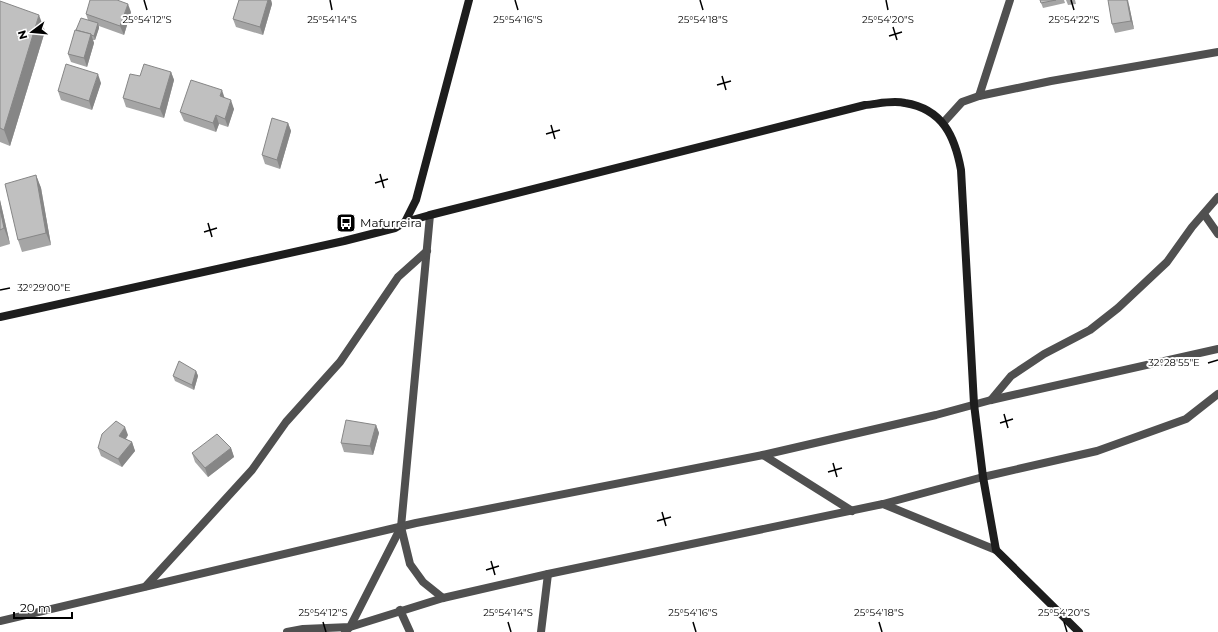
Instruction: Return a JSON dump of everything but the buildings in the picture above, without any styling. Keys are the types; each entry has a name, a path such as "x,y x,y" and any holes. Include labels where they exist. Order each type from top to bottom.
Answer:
{"main road":[{"path":"405,222 416,200 469,0"},
{"path":"0,317 344,241 395,228 405,222 430,215 865,105 905,103 932,113 950,132 958,151 961,170 974,404 983,477 996,550 1079,632"}],"street":[{"path":"979,96 1010,0"},
{"path":"943,123 962,102 979,96 1051,81 1218,52"},
{"path":"991,400 1011,376 1044,354 1090,330 1118,308 1167,262 1192,227 1218,197"},
{"path":"1204,214 1218,234"},
{"path":"430,215 401,527 410,564 423,582 443,598"},
{"path":"146,586 252,470 286,422 340,362 398,277 427,251"},
{"path":"0,621 401,527 763,455 936,415 991,400 1218,349"},
{"path":"287,632 303,629 347,629 400,610 443,598 548,574 884,504 983,477 1098,451 1186,419 1218,394"},
{"path":"763,455 852,510"},
{"path":"884,504 996,550"},
{"path":"347,629 401,527"},
{"path":"541,632 548,574"},
{"path":"400,610 410,632"}],"place":[{"name":"Mafurreira","path":"346,223"}]}
